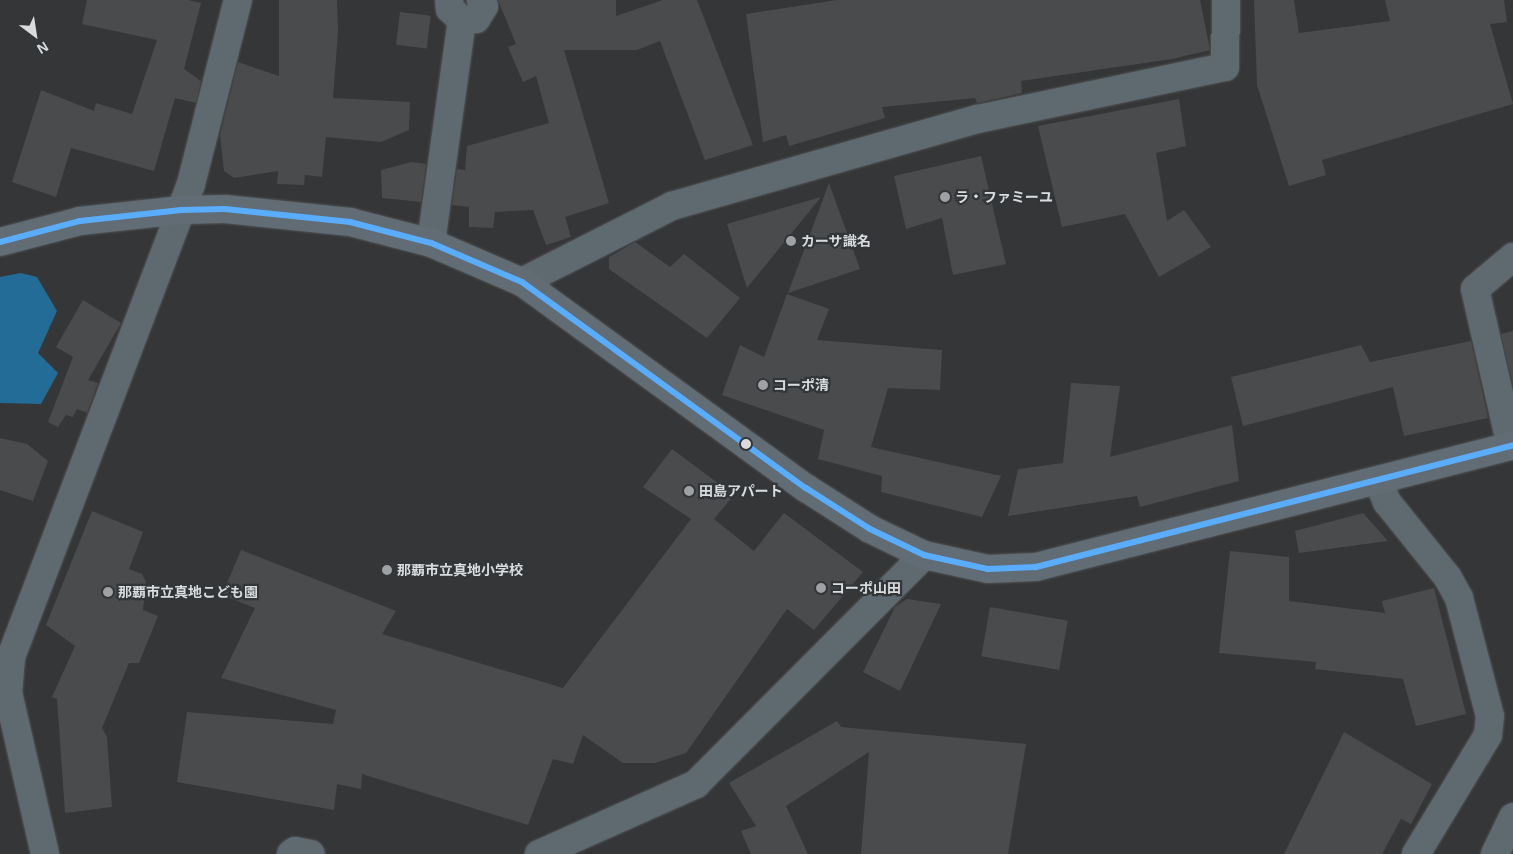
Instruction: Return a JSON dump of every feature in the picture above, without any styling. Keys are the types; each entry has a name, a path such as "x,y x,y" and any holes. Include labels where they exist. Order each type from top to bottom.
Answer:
{"street":[{"path":"44,854 8,694 6,659 182,210 238,0"},
{"path":"431,243 456,10 476,18 484,6 481,0"},
{"path":"522,282 672,206 978,119 1225,67 1226,0"},
{"path":"0,242 80,221 182,210 256,210 350,222 431,243 522,282 806,488 870,529 924,555 988,569 1036,567 1512,446 1475,289 1513,257"},
{"path":"1378,480 1387,502 1448,578 1459,598 1490,716 1488,734 1416,854"},
{"path":"539,854 696,784 924,555"},
{"path":"1495,854 1513,817"},
{"path":"291,854 295,851 311,854"}],"shaded area":[{"path":"21,273 37,277 57,311 38,353 58,373 41,404 0,403 0,277"}],"building":[{"path":"87,0 188,0 201,3 184,69 201,81 196,103 175,98 154,171 71,148 56,197 12,182 41,90 94,111 96,103 132,114 157,40 82,24"},
{"path":"279,0 337,0 338,32 333,98 410,102 409,130 381,142 326,137 322,177 305,175 304,185 277,184 278,171 234,178 224,171 220,135 238,62 279,76"},
{"path":"498,0 616,0 616,16 663,0 697,0 753,145 705,160 660,41 637,50 564,50 609,203 565,217 571,237 546,245 533,210 495,212 493,228 469,227 469,207 452,205 457,169 465,170 467,146 549,123 536,76 523,82 508,47 516,44"},
{"path":"837,0 1200,0 1210,50 1172,59 1021,81 1022,93 977,103 975,98 882,107 885,118 789,146 786,135 763,142 746,14"},
{"path":"1254,0 1294,0 1299,33 1390,21 1385,0 1504,0 1507,22 1490,24 1513,104 1322,160 1326,175 1289,186 1257,85"},
{"path":"400,12 431,16 427,49 396,45"},
{"path":"1179,99 1186,146 1156,153 1167,221 1184,210 1211,247 1159,277 1125,214 1062,227 1038,126"},
{"name":"ラ・ファミーユ","path":"981,156 1006,264 953,275 942,218 906,229 894,176"},
{"path":"411,162 426,164 421,202 382,198 381,170"},
{"path":"829,183 860,269 788,293"},
{"path":"821,197 747,288 727,224"},
{"path":"635,242 670,267 684,254 740,298 707,338 609,269 609,257"},
{"path":"787,294 829,309 817,340 942,350 940,390 888,388 871,447 1001,476 982,517 881,492 882,476 818,459 824,430 722,395 740,345 764,357"},
{"path":"83,300 121,323 88,380 98,383 87,413 77,409 73,417 66,415 58,427 48,422 73,357 56,347"},
{"path":"1513,331 1513,385 1501,334"},
{"path":"1471,341 1488,418 1404,436 1393,387 1243,426 1231,377 1361,345 1370,362"},
{"path":"1071,383 1120,386 1110,457 1232,425 1239,481 1140,507 1137,496 1008,516 1018,469 1063,463"},
{"path":"0,438 27,444 48,461 33,501 0,490"},
{"path":"672,449 734,495 714,519 754,551 784,513 863,572 814,630 787,609 686,753 655,763 623,763 583,735 573,764 553,759 528,825 362,774 361,789 337,784 334,810 177,782 187,712 333,724 336,710 221,678 255,608 222,595 241,550 396,611 382,634 563,688 691,519 643,487"},
{"path":"92,511 143,532 129,569 142,574 146,582 143,610 158,616 139,663 129,663 102,728 107,737 112,807 65,813 57,699 52,697 75,646 46,625"},
{"path":"1363,513 1388,541 1299,553 1295,531"},
{"path":"1230,551 1289,557 1289,601 1385,613 1382,601 1434,588 1466,714 1416,726 1403,679 1315,669 1316,662 1219,653"},
{"path":"907,599 941,604 900,691 863,672 895,607"},
{"path":"990,607 1068,621 1059,670 981,656"},
{"path":"837,721 841,727 1026,744 1008,854 861,854 869,752 786,806 808,854 751,854 741,831 756,826 729,783"},
{"path":"1344,732 1432,784 1411,824 1401,819 1382,854 1284,854"}],"transit line":[{"path":"0,242 80,221 181,210 225,209 350,222 431,243 522,282 806,488 870,529 924,555 988,569 1036,567 1513,445"}],"place":[{"name":"ラ・ファミーユ","path":"945,197"},
{"name":"カーサ識名","path":"791,241"},
{"name":"コーポ清","path":"763,385"},
{"name":"田島アパート","path":"689,491"},
{"name":"那覇市立真地小学校","path":"387,570"},
{"name":"コーポ山田","path":"821,588"},
{"name":"那覇市立真地こども園","path":"108,592"}]}
